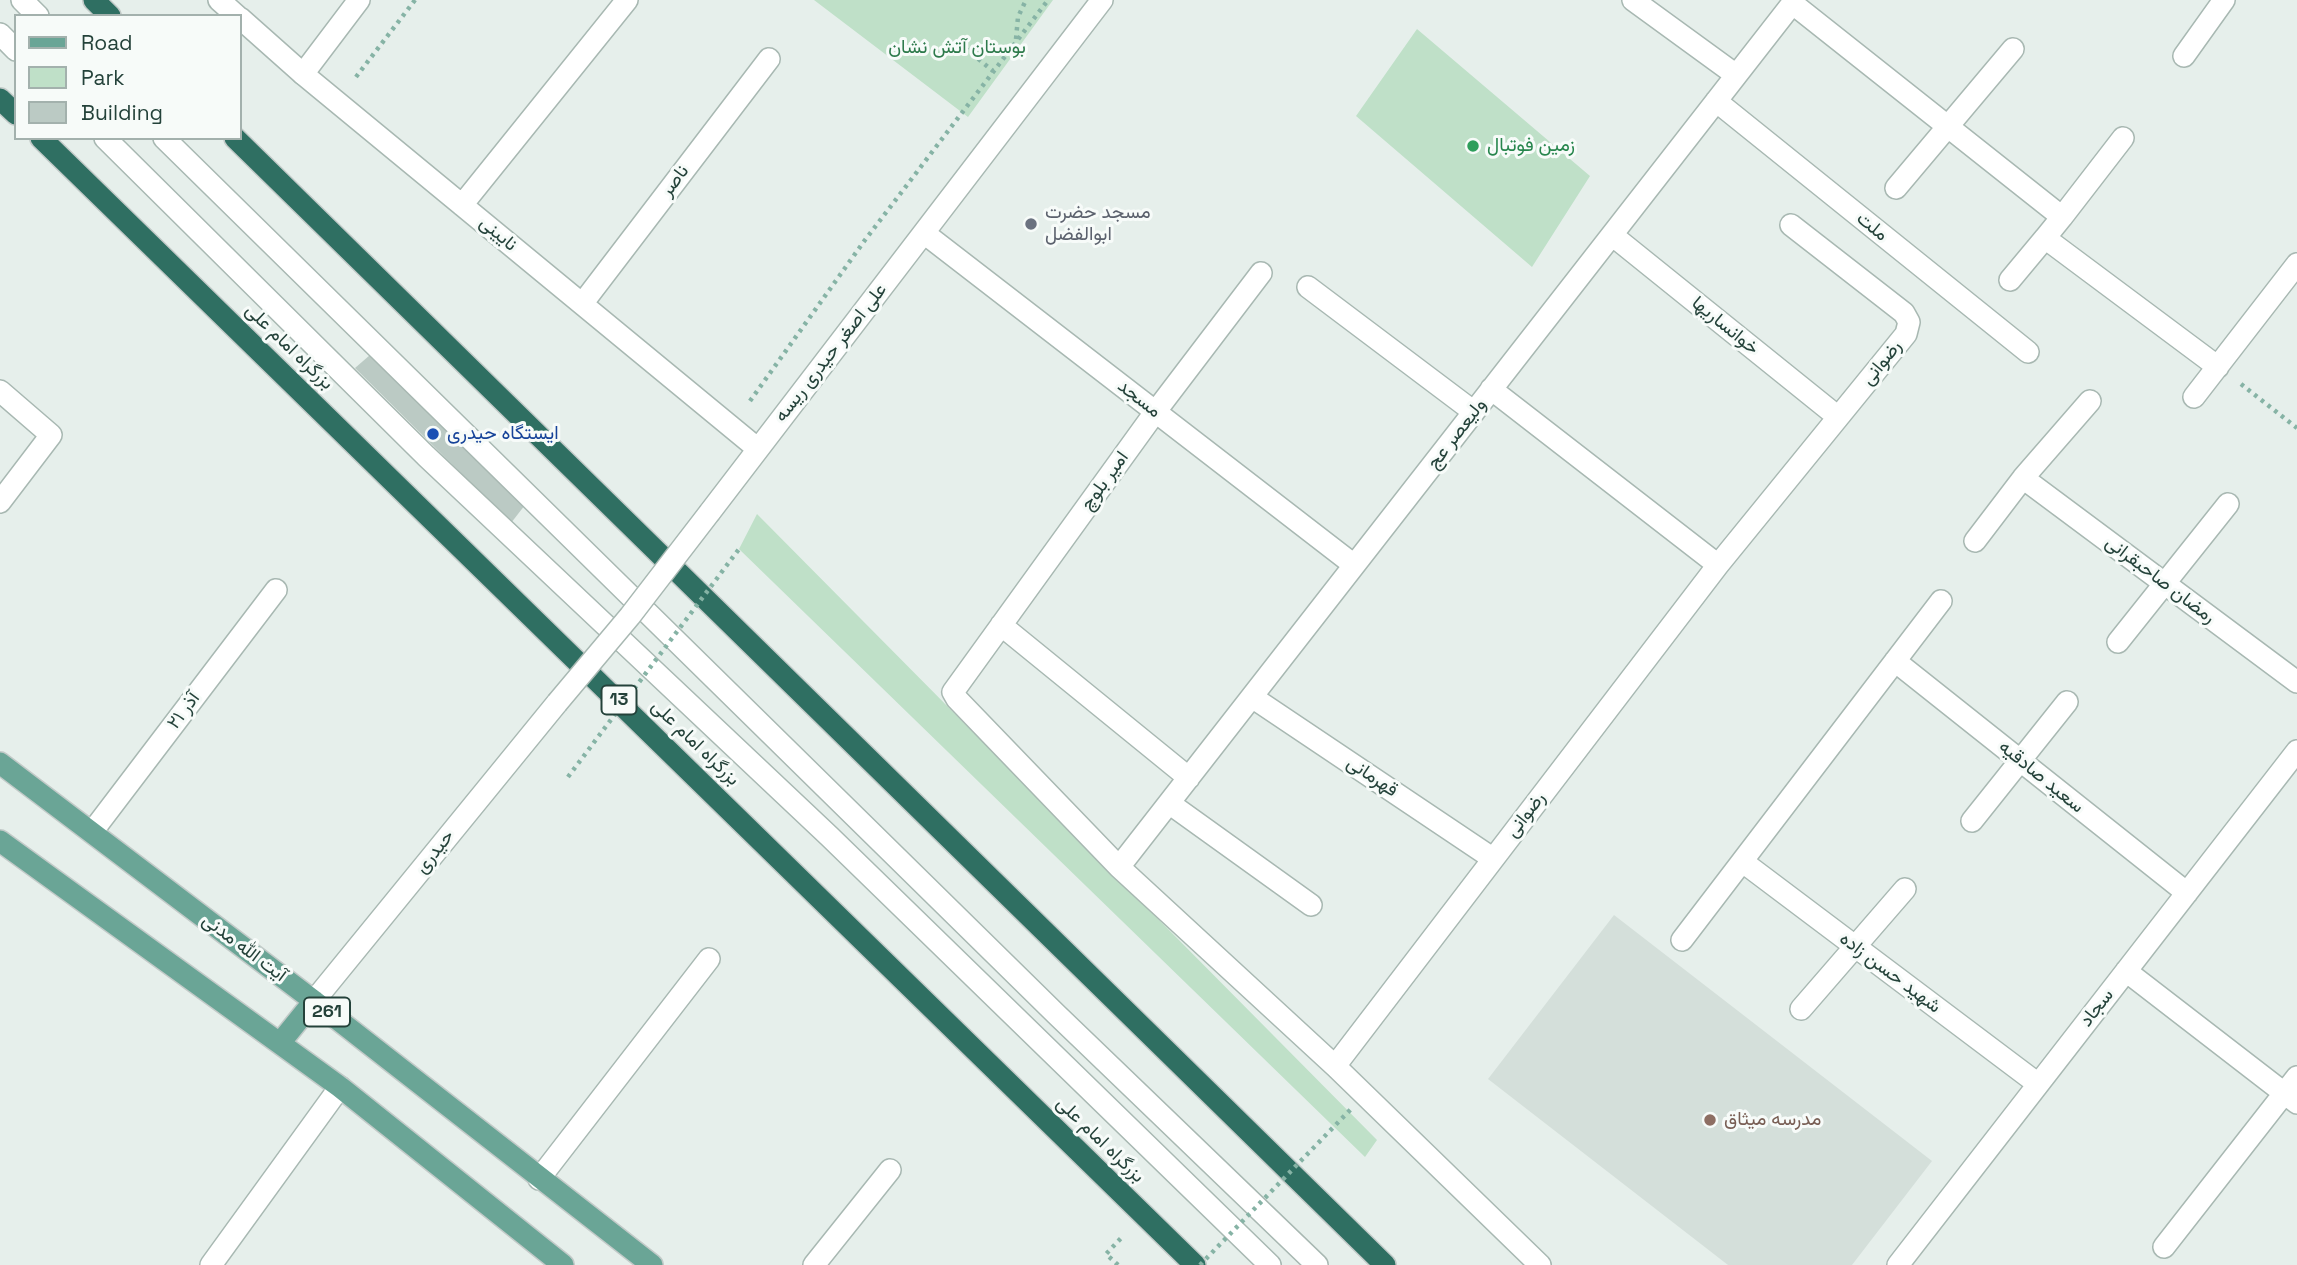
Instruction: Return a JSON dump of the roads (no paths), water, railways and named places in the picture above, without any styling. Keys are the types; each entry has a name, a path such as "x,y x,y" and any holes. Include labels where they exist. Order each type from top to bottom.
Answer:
{"highway":[{"path":"93,0 108,14"},
{"path":"0,99 14,112"},
{"name":"بزرگراه امام علی","path":"42,140 1198,1265"},
{"path":"237,140 1385,1265"}],"main road":[{"name":"آیت الله مدنی","path":"0,763 314,1002 648,1264"},
{"name":"261","path":"0,841 340,1087 563,1265"},
{"path":"280,1044 314,1002"}],"street":[{"path":"22,0 36,14"},
{"name":"نایینی","path":"219,0 235,14"},
{"path":"303,74 359,0"},
{"path":"462,205 627,0"},
{"name":"علی اصغر حیدری ریسه","path":"557,704 710,512 1102,0"},
{"path":"1633,0 1736,75"},
{"path":"2184,57 2224,0"},
{"path":"1793,2 2062,217"},
{"name":"ولیعصر عج","path":"1119,867 1793,2"},
{"name":"نایینی","path":"242,21 303,74 758,449"},
{"path":"0,34 14,48"},
{"path":"1896,188 2013,49"},
{"name":"ناصر","path":"582,304 769,59"},
{"name":"ملت","path":"1716,101 2028,352"},
{"path":"2010,280 2123,138"},
{"path":"107,140 426,456 839,846 1270,1265"},
{"path":"166,140 1056,1014 1317,1265"},
{"name":"رضوانی","path":"1335,1066 1718,565 1906,334 1909,322 1904,313 1791,225"},
{"name":"مسجد","path":"924,233 1354,565"},
{"name":"خوانساریها","path":"1612,235 1838,417"},
{"path":"2045,237 2218,367"},
{"path":"2194,397 2297,264"},
{"name":"امیر بلوچ","path":"1119,867 953,692 1156,411 1261,273"},
{"path":"1308,287 1474,412"},
{"path":"1491,389 1718,565"},
{"path":"0,391 51,435 0,502"},
{"path":"1975,541 2023,478 2090,401"},
{"name":"رمضان صاحبقرانی","path":"2023,478 2297,682"},
{"path":"2118,642 2228,504"},
{"name":"آذر ۲۱","path":"92,832 276,590"},
{"path":"1682,940 1941,601"},
{"path":"1001,625 1189,778"},
{"name":"سعید صادقیه","path":"1895,661 2187,893"},
{"name":"قهرمانی","path":"1252,697 1492,858"},
{"path":"1972,821 2067,702"},
{"name":"حیدری","path":"314,1002 557,704"},
{"name":"سجاد","path":"1898,1265 2297,751"},
{"path":"1169,803 1311,905"},
{"name":"شهید حسن زاده","path":"1743,862 2038,1084"},
{"path":"1119,867 1335,1066 1540,1265"},
{"path":"1801,1009 1905,889"},
{"path":"539,1179 709,960"},
{"path":"2126,971 2293,1091 2164,1247"},
{"path":"211,1265 340,1087"},
{"path":"814,1265 890,1170"}],"place":[{"name":"زمین فوتبال","path":"1473,146"},
{"name":"مسجد حضرت ابوالفضل","path":"1031,224"},
{"name":"ایستگاه حیدری","path":"433,434"},
{"name":"مدرسه میثاق","path":"1710,1120"}],"park label":[{"name":"بوستان آتش نشان","path":"957,48"}]}
